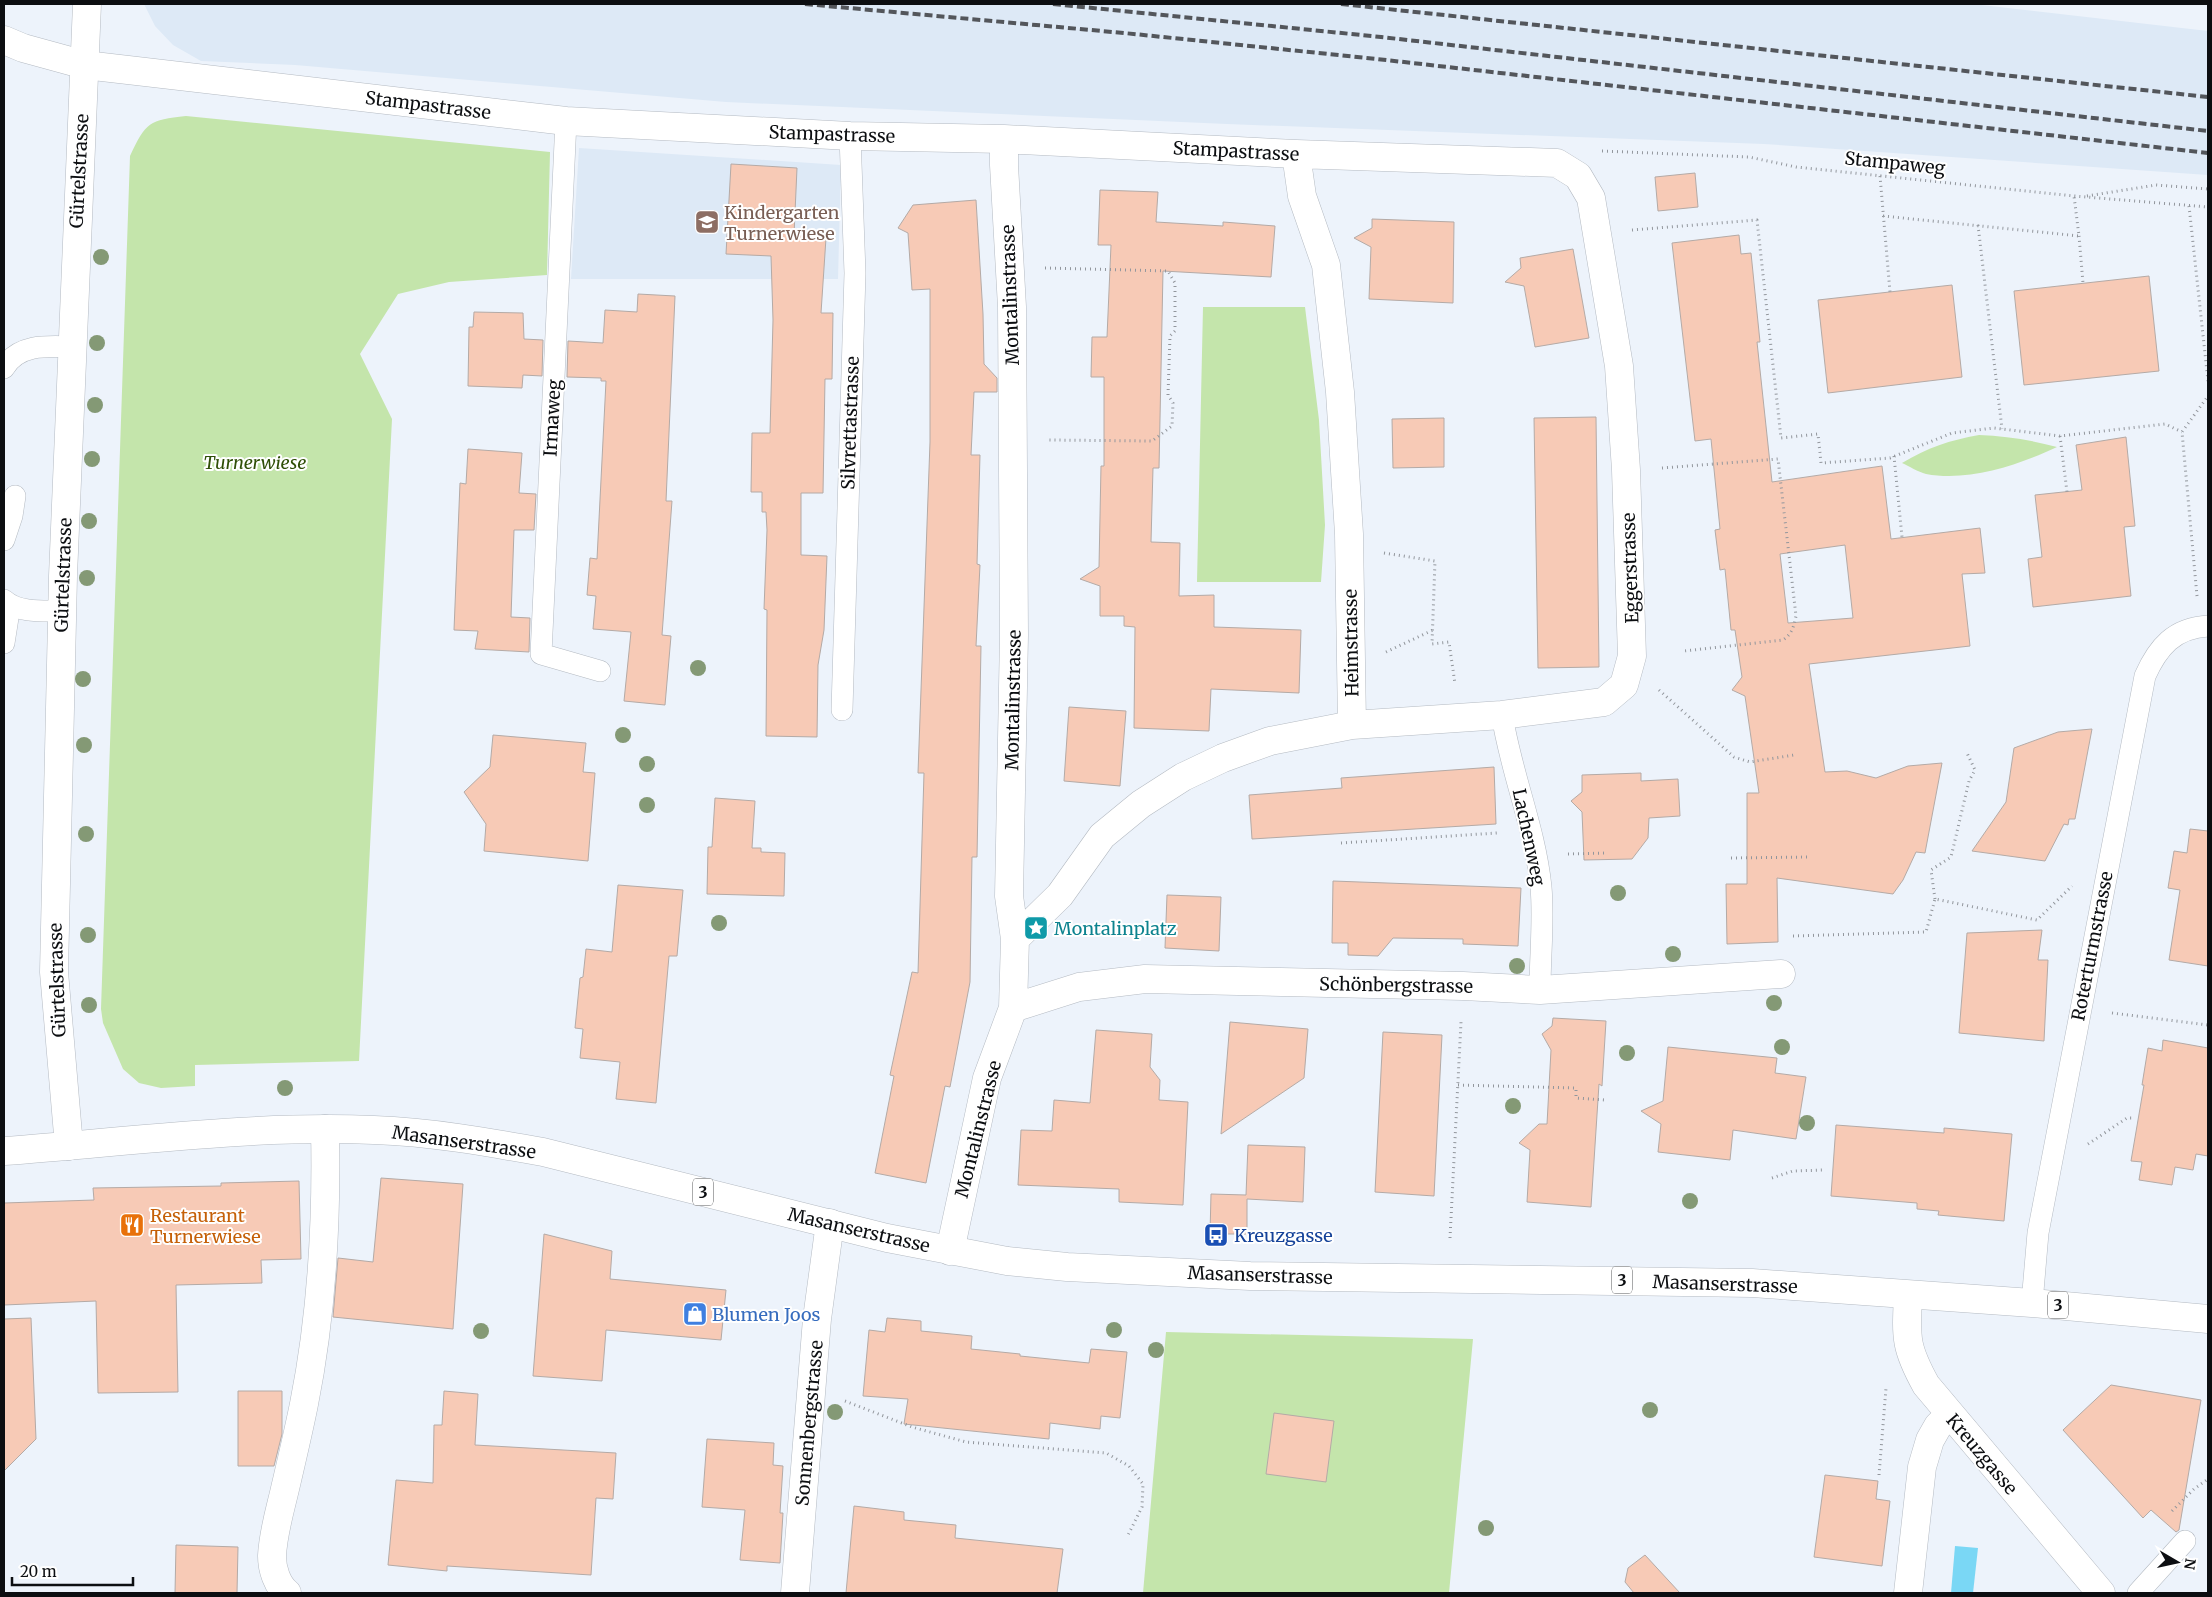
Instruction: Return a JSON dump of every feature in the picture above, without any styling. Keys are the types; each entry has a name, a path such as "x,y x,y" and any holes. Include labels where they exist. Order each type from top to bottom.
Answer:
{"street":[{"name":"Gürtelstrasse","path":"68,1146 54,972 62,611 71,346 87,4"},
{"name":"Stampastrasse","path":"4,40 23,48 85,66 566,121 850,136 1004,139 1296,154 1557,163 1578,176"},
{"name":"Montalinstrasse","path":"950,1251 987,1078 1014,1008 1016,938 1009,896 1014,635 1013,440 1010,266 1004,139"},
{"name":"Heimstrasse","path":"1296,154 1302,196 1326,265 1333,315 1350,545 1352,725"},
{"name":"Eggerstrasse","path":"1578,176 1591,198 1619,366 1626,470 1632,656 1624,684"},
{"path":"1016,938 1060,895 1102,836 1142,804 1183,777 1223,758 1270,741 1352,725 1502,716 1604,702 1624,684"},
{"name":"Schönbergstrasse","path":"1014,1008 1079,987 1145,979 1463,986 1540,990 1782,974"},
{"path":"288,1593 282,1589 275,1574 272,1559 274,1534 304,1403 316,1324 324,1232 325,1129"},
{"name":"Masanserstrasse","path":"4,1151 239,1131 385,1130 487,1142 543,1152 830,1223 950,1251 1007,1261 1076,1268 1250,1276 1708,1281 2032,1303 2208,1319"},
{"name":"Sonnenbergstrasse","path":"795,1593 817,1318 830,1223"},
{"name":"Kreuzgasse","path":"1908,1295 1906,1335 1909,1352 1926,1385 1949,1415 2101,1593"},
{"path":"1908,1593 1922,1467 1930,1440 1938,1426 1949,1415"}],"lane":[{"name":"Irmaweg","path":"566,121 542,654 600,671"},
{"name":"Silvrettastrasse","path":"842,710 855,273 850,136"},
{"path":"4,368 18,353 40,346 71,346"},
{"path":"4,540 12,516 15,496"},
{"path":"4,643 6,603 36,611 62,611"},
{"name":"Roterturmstrasse","path":"2032,1303 2038,1233 2145,676 2153,658 2170,639 2182,630 2204,626"},
{"name":"Lachenweg","path":"1502,716 1506,743 1536,854 1541,888 1540,990"},
{"path":"2138,1593 2185,1541"}],"path":[{"name":"Stampaweg","path":"1599,151 1749,157 1796,166 1880,176 2080,197 2208,207"},
{"path":"1880,176 1890,292"},
{"path":"2080,197 2156,185 2208,189"},
{"path":"2074,196 2083,283"},
{"path":"2189,206 2206,345 2208,381"},
{"path":"1883,216 2078,236"},
{"path":"1597,233 1757,220 1782,438 1818,434 1821,463 1890,458 1952,432 2002,429 2060,436 2165,424 2182,432"},
{"path":"1978,225 2002,429"},
{"path":"1010,266 1168,271 1175,283 1175,331 1170,336 1168,395 1173,403 1172,426 1152,441 1013,440"},
{"path":"2204,626 2182,432 2208,396"},
{"path":"2060,436 2067,492"},
{"path":"1894,456 1902,537"},
{"path":"1626,470 1778,458 1796,616 1794,626 1789,636 1783,640 1684,651"},
{"path":"1350,545 1398,557 1435,561 1432,644 1449,642 1456,687 1465,718"},
{"path":"1351,663 1364,664 1402,643 1433,630"},
{"path":"1624,684 1659,690 1734,757 1743,761 1750,762 1794,755"},
{"path":"1793,936 1926,932 1934,898 1931,870 1951,857 1969,781 1975,770 1967,753"},
{"path":"1341,843 1530,831"},
{"path":"1536,854 1608,853"},
{"path":"1731,858 1811,857"},
{"path":"1934,898 2037,920 2075,882"},
{"path":"1450,1238 1463,986"},
{"path":"2081,1009 2208,1025"},
{"path":"1458,1085 1576,1088 1576,1098 1605,1100"},
{"path":"2053,1154 2068,1157 2127,1118 2134,1118"},
{"path":"1772,1178 1793,1171 1824,1170"},
{"path":"1880,1475 1886,1386"},
{"path":"811,1389 912,1427 966,1442 1106,1454 1129,1466 1143,1484 1142,1507 1128,1535"}],"shaded area":[{"path":"144,4 1973,4 2208,31 2208,175 1764,144 1227,124 726,102 295,65 201,61 173,45 155,26"},
{"name":"Kindergarten Turnerwiese","path":"579,148 841,165 838,279 571,279"}],"green space":[{"name":"Turnerwiese","path":"186,116 550,152 547,275 449,282 398,294 360,354 392,419 359,1061 195,1065 195,1086 161,1088 139,1083 123,1069 103,1023 101,1009 130,156 140,136 150,125 164,119"},
{"path":"1203,307 1305,307 1319,420 1325,525 1321,582 1197,582"},
{"path":"1979,435 2038,442 2057,447 2010,466 1959,476 1926,474 1902,463 1939,445"},
{"path":"1166,1332 1473,1339 1449,1593 1143,1593"}],"water":[{"path":"1955,1546 1978,1548 1973,1593 1951,1593"}],"building":[{"path":"731,164 797,168 794,235 826,238 821,313 833,313 832,379 825,379 823,493 801,493 801,555 827,556 824,630 818,665 817,737 766,736 767,610 764,609 766,512 762,512 762,492 751,492 752,433 770,433 773,320 771,256 726,254"},
{"path":"1695,173 1698,207 1658,211 1655,177"},
{"path":"1100,190 1158,192 1156,222 1223,226 1223,222 1275,226 1271,277 1163,271 1159,468 1153,468 1151,542 1180,543 1179,596 1214,595 1214,627 1301,630 1299,693 1211,689 1209,731 1134,728 1135,627 1124,626 1124,616 1100,616 1100,586 1080,579 1099,567 1101,466 1104,466 1104,377 1091,377 1092,337 1107,337 1111,245 1098,245"},
{"path":"976,200 984,364 997,378 997,392 974,392 971,455 980,455 977,564 980,565 976,646 981,646 977,857 972,857 970,982 950,1087 945,1086 926,1183 875,1173 894,1076 890,1075 912,972 918,973 924,773 918,773 930,442 930,289 912,290 908,233 898,228 913,205"},
{"path":"1372,219 1454,222 1453,303 1369,299 1371,247 1354,238 1372,228"},
{"path":"1739,235 1741,254 1751,253 1760,342 1757,342 1772,482 1882,466 1891,539 1980,528 1985,573 1962,574 1970,646 1809,664 1825,772 1847,771 1876,778 1908,766 1942,763 1925,853 1916,852 1903,880 1893,894 1777,878 1778,942 1727,944 1726,884 1747,884 1747,793 1759,793 1745,696 1732,690 1742,677 1735,630 1731,630 1725,569 1720,570 1715,530 1720,529 1711,439 1695,441 1672,243","holes":["1845,545 1853,618 1788,623 1780,554"]},
{"path":"1573,249 1589,338 1535,347 1524,286 1505,282 1521,268 1520,258"},
{"path":"2149,276 2159,371 2024,385 2014,291"},
{"path":"1952,285 1962,377 1828,393 1818,300"},
{"path":"638,294 675,296 666,501 672,501 662,635 671,636 665,705 624,701 631,632 593,629 596,596 587,595 590,558 597,559 606,381 601,381 601,378 567,377 568,341 603,343 605,310 637,312"},
{"path":"474,312 523,313 524,339 543,340 542,376 523,375 522,388 468,386 469,327 473,327"},
{"path":"1596,417 1599,667 1538,668 1534,418"},
{"path":"1444,418 1444,467 1393,468 1392,419"},
{"path":"2126,437 2135,526 2124,527 2131,596 2033,607 2028,559 2042,557 2035,495 2082,490 2076,445"},
{"path":"468,449 522,453 519,493 536,494 534,530 514,530 511,617 530,618 529,652 475,649 478,631 454,630 460,483 466,484"},
{"path":"1069,707 1126,711 1120,786 1064,781"},
{"path":"2092,729 2075,819 2069,819 2068,825 2064,824 2045,861 1972,851 2006,802 2014,748 2058,732"},
{"path":"493,735 586,743 583,772 595,773 588,861 484,851 486,824 464,792 490,767"},
{"path":"1494,767 1496,824 1252,839 1249,795 1342,788 1341,778"},
{"path":"1641,773 1641,781 1678,779 1680,816 1649,818 1648,838 1632,859 1584,860 1582,812 1571,801 1582,792 1582,775"},
{"path":"715,798 755,801 752,848 761,848 761,852 785,853 784,896 707,894 708,847 712,847"},
{"path":"2190,829 2208,831 2208,966 2169,960 2180,890 2168,888 2174,851 2187,853"},
{"path":"1333,881 1521,888 1518,946 1463,944 1463,939 1393,938 1378,956 1348,955 1348,943 1332,943"},
{"path":"618,885 683,890 677,956 669,956 656,1103 616,1099 620,1062 580,1058 583,1029 575,1028 580,978 583,977 586,949 612,952"},
{"path":"1167,895 1221,897 1219,951 1165,948"},
{"path":"2042,930 2038,960 2048,960 2044,1041 1959,1033 1967,933"},
{"path":"1553,1018 1606,1021 1602,1086 1599,1084 1591,1207 1527,1202 1530,1150 1519,1143 1539,1124 1547,1124 1551,1050 1542,1034 1552,1026"},
{"path":"1230,1022 1308,1029 1304,1078 1221,1134"},
{"path":"1096,1030 1152,1034 1150,1067 1160,1080 1159,1100 1188,1102 1183,1205 1119,1202 1119,1189 1018,1185 1021,1130 1052,1131 1054,1100 1090,1103"},
{"path":"1383,1032 1442,1035 1434,1196 1375,1192"},
{"path":"2163,1040 2208,1048 2208,1156 2196,1154 2193,1170 2175,1167 2172,1185 2139,1180 2142,1162 2131,1161 2144,1085 2142,1085 2148,1048 2162,1051"},
{"path":"1668,1047 1777,1058 1775,1073 1806,1077 1796,1139 1733,1130 1730,1160 1658,1152 1661,1124 1641,1111 1663,1101"},
{"path":"1836,1125 1944,1133 1944,1128 2012,1134 2004,1221 1938,1215 1939,1211 1917,1209 1917,1203 1831,1196"},
{"path":"1248,1145 1305,1147 1303,1202 1247,1199 1247,1234 1210,1234 1211,1194 1246,1195"},
{"path":"381,1178 463,1184 453,1329 333,1317 338,1258 373,1262"},
{"path":"299,1181 301,1259 261,1260 262,1283 176,1285 178,1392 98,1393 96,1301 4,1305 4,1203 94,1200 93,1188 221,1186 221,1183"},
{"path":"544,1234 612,1251 610,1279 726,1290 721,1340 606,1330 602,1381 533,1376"},
{"path":"31,1318 36,1439 4,1471 4,1319"},
{"path":"887,1318 921,1321 921,1331 972,1336 971,1349 1020,1354 1020,1356 1089,1363 1091,1349 1127,1352 1120,1418 1101,1416 1100,1429 1050,1423 1049,1439 904,1424 908,1399 863,1396 869,1330 885,1332"},
{"path":"2111,1385 2201,1400 2179,1530 2176,1532 2151,1510 2143,1518 2063,1430"},
{"path":"238,1391 282,1391 282,1434 274,1466 238,1466"},
{"path":"444,1391 478,1394 475,1445 616,1453 613,1499 596,1498 591,1575 447,1566 447,1571 388,1565 396,1480 433,1483 434,1425 442,1425"},
{"path":"1274,1413 1334,1421 1326,1482 1266,1474"},
{"path":"707,1439 774,1443 773,1465 783,1466 780,1513 783,1513 780,1563 740,1560 745,1510 702,1507"},
{"path":"1825,1475 1878,1481 1876,1499 1890,1501 1882,1566 1814,1557"},
{"path":"854,1506 904,1512 904,1520 956,1525 955,1538 1063,1549 1057,1593 846,1593"},
{"path":"176,1545 238,1547 237,1593 175,1593"},
{"path":"1645,1555 1680,1593 1634,1593 1625,1582 1628,1568"}],"railway":[{"path":"805,4 1124,33 1377,59 2208,153"},
{"path":"1053,4 1381,37 2208,131"},
{"path":"1341,4 2208,97"}],"place":[{"name":"Kindergarten Turnerwiese","path":"707,222"},
{"name":"Montalinplatz","path":"1036,928"},
{"name":"Restaurant Turnerwiese","path":"132,1225"},
{"name":"Kreuzgasse","path":"1216,1235"},
{"name":"Blumen Joos","path":"695,1314"}]}
